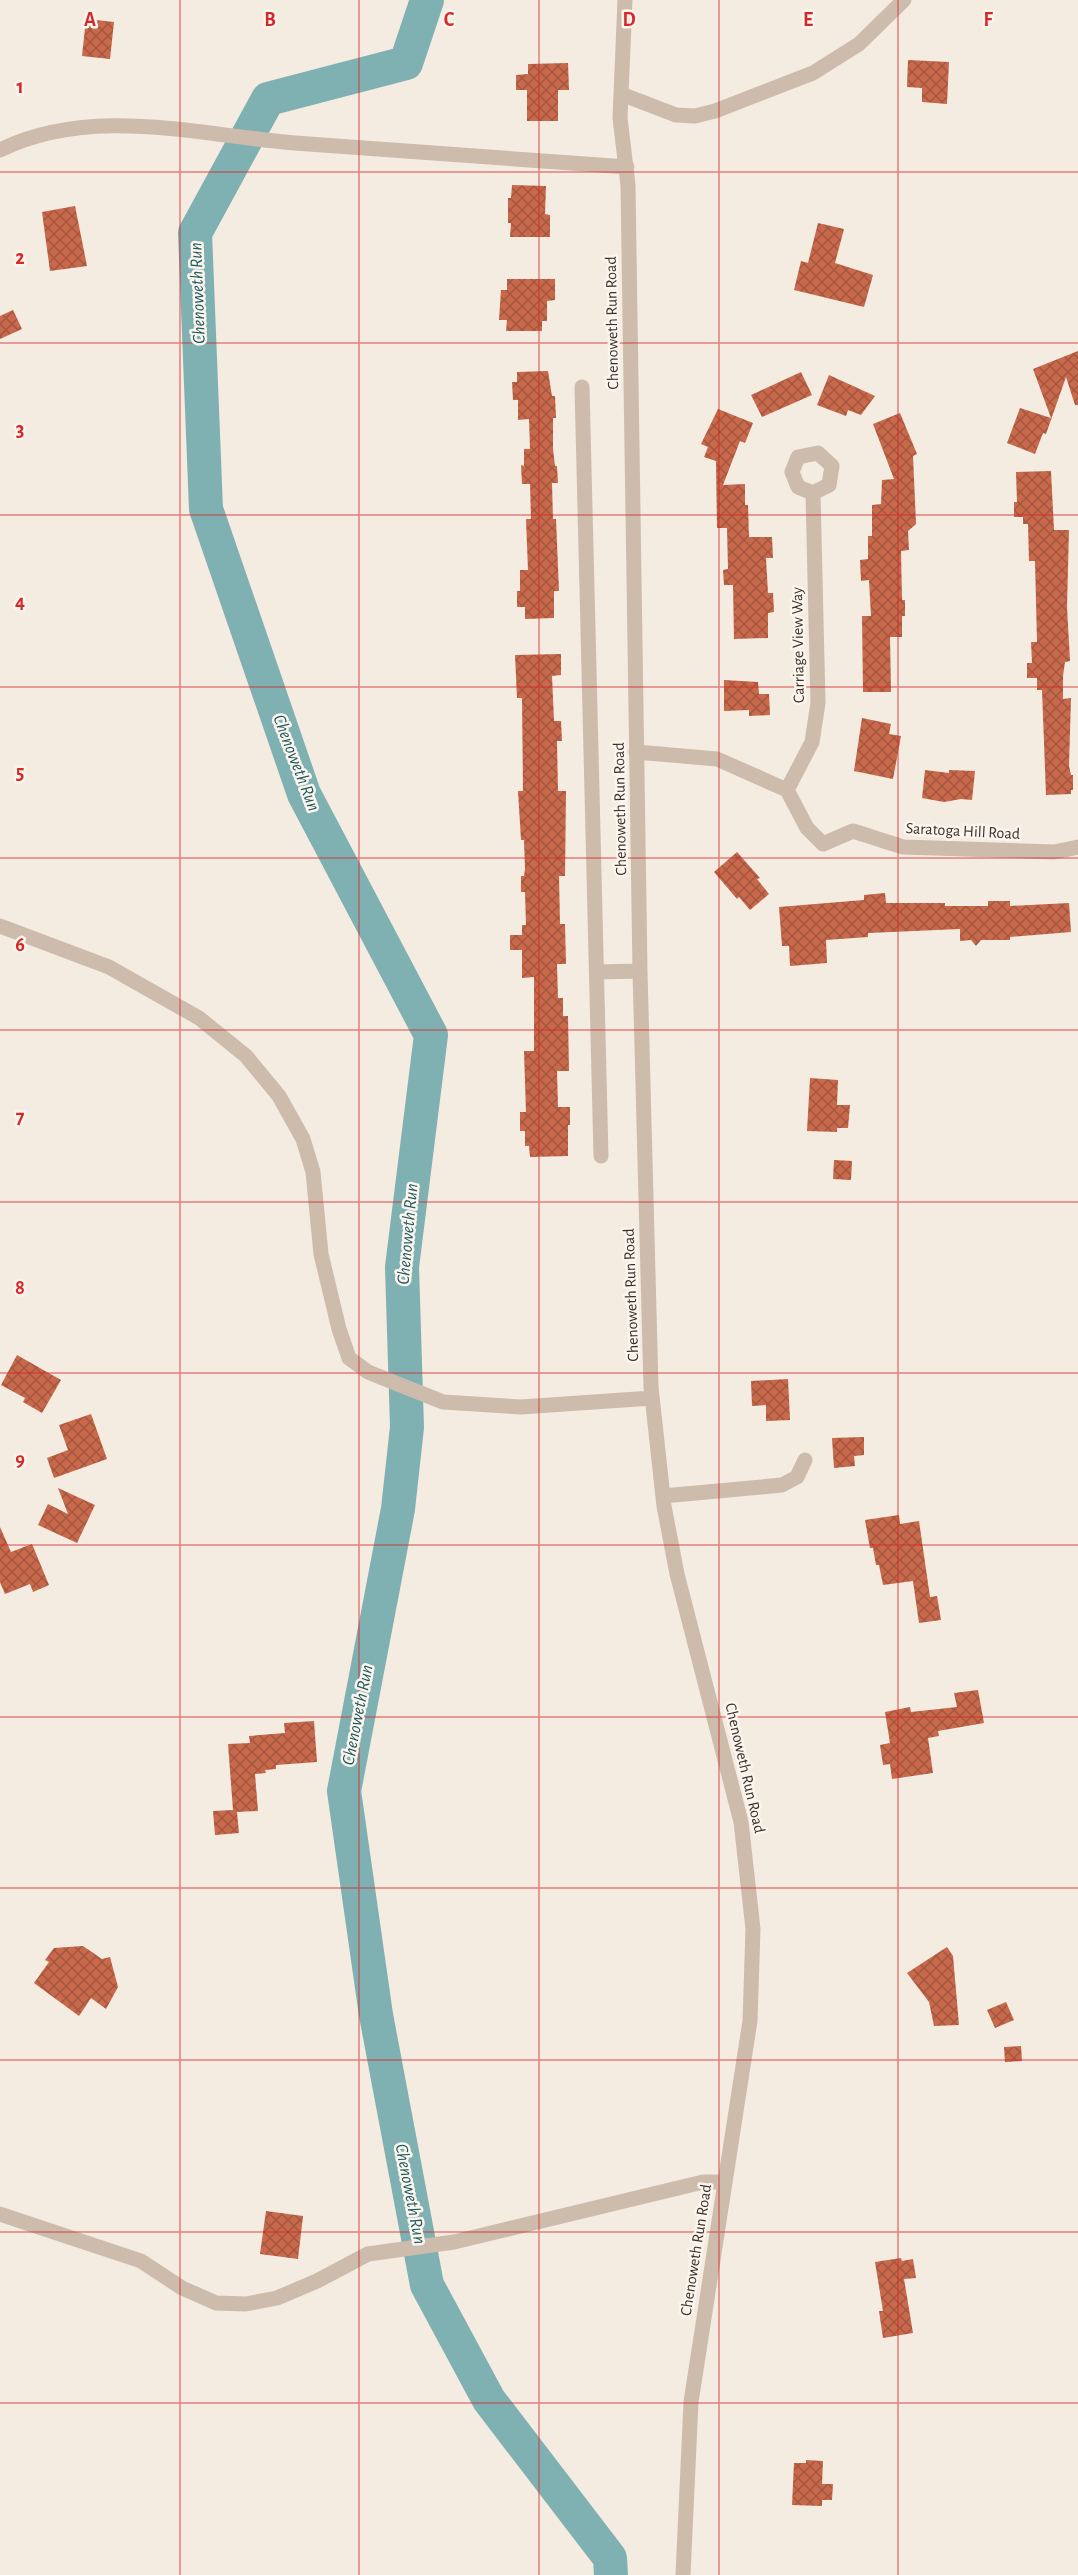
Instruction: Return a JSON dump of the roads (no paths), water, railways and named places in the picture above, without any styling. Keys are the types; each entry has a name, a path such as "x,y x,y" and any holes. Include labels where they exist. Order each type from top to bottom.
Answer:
{"street":[{"name":"Chenoweth Run Road","path":"625,0 620,118 627,167 640,971 652,1398 663,1496 677,1574 741,1822 753,1929 750,2021 692,2402 683,2575"},
{"path":"621,94 676,115 695,116 715,111 813,73 859,44 904,0"},
{"path":"0,150 22,140 44,134 90,126 138,125 261,140 627,167"},
{"path":"582,387 601,1156"},
{"name":"Carriage View Way","path":"787,790 812,742 818,703 813,493"},
{"path":"636,752 717,759 787,790"},
{"name":"Saratoga Hill Road","path":"787,790 807,828 823,844 853,831 903,847 1054,852 1078,847"},
{"path":"0,926 109,967 199,1018 246,1056 279,1096 303,1139 313,1172 321,1254 339,1329 349,1358 368,1372 442,1402 521,1407 652,1398"},
{"path":"597,972 640,971"},
{"path":"663,1496 782,1485 797,1477 805,1460"},
{"path":"0,2214 141,2261 182,2288 216,2302 246,2304 277,2298 317,2281 368,2254 454,2242 703,2182 725,2181"}],"waterway":[{"name":"Chenoweth Run","path":"427,0 406,63 268,99 195,233 206,509 304,794 431,1035 402,1267 407,1427 398,1509 344,1791 376,2015 427,2285 489,2400 610,2558 611,2575"}]}
